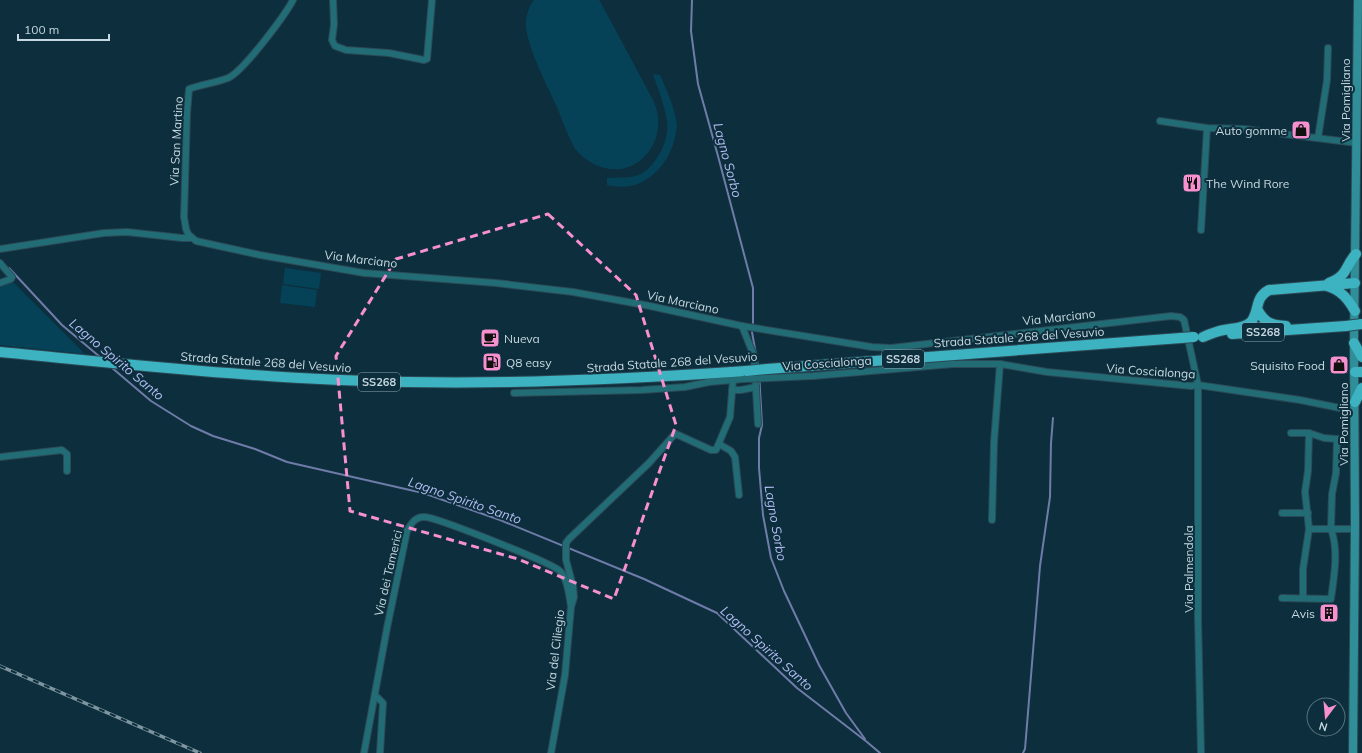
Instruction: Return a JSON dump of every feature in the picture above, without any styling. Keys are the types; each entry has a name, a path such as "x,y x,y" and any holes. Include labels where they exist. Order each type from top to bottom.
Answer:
{"highway":[{"path":"1324,285 1336,280 1344,274 1356,254"},
{"name":"SS268","path":"1199,337 1226,329 1244,326 1250,322 1257,309 1258,300 1265,292 1269,290 1355,283"},
{"path":"1324,285 1334,288 1343,294 1355,311"},
{"path":"1257,309 1262,318 1273,324 1322,328"},
{"name":"Strada Statale 268 del Vesuvio","path":"0,352 237,374 322,380 483,383 745,375 1060,347 1362,324"},
{"path":"1354,343 1362,357"},
{"path":"1355,406 1362,388"}],"main road":[{"name":"Via Pomigliano","path":"1353,753 1355,406 1359,372 1354,343 1358,0"}],"street":[{"name":"Via San Martino","path":"191,238 186,229 184,217 189,89 229,78 238,71 270,32 293,0"},
{"path":"333,0 334,24 332,40 335,46 346,50 389,53 424,60 427,59 432,0"},
{"path":"1318,138 1327,80 1328,48"},
{"path":"1160,121 1207,128 1244,129 1357,143"},
{"path":"1201,230 1207,128"},
{"name":"Via Marciano","path":"0,249 127,232 191,238 206,244 364,272 496,283 573,292 650,306 742,326 872,347 891,348 1171,316"},
{"path":"0,263 12,277 11,279 0,283"},
{"name":"Via Palmendola","path":"1171,316 1180,317 1184,320 1198,385 1198,618 1201,753"},
{"path":"742,326 754,356 758,424"},
{"name":"Via Coscialonga","path":"768,373 812,376 953,364 1000,364 1047,372 1190,386 1198,385 1300,400 1355,406"},
{"path":"992,520 994,442 1000,364"},
{"path":"514,393 642,390 685,387 709,382 733,380 745,375"},
{"path":"733,380 730,417 719,444 731,452 735,457 739,495"},
{"path":"732,390 756,387"},
{"path":"1282,598 1331,599 1336,567 1334,537 1331,529 1332,494 1336,474 1337,438 1324,438 1309,433 1291,433"},
{"path":"1303,598 1303,569 1310,529 1305,492 1308,471 1309,433"},
{"name":"Via del Ciliegio","path":"551,753 565,675 571,607 574,597 573,586 566,560 566,543 644,468 674,435 676,434 714,451 719,444"},
{"path":"0,457 62,450 68,454 67,471"},
{"path":"1282,513 1308,513"},
{"name":"Via dei Tamerici","path":"364,753 407,531 412,522 416,519 426,517 445,523 544,562 560,571 564,579 571,607"},
{"path":"1310,529 1355,529"},
{"path":"375,695 383,703 380,753"}],"highlighted area":[{"path":"548,214 636,295 676,425 614,599 518,559 350,511 336,356 396,259"}],"shaded area":[{"path":"534,0 599,0 601,3 653,100 658,116 658,131 653,144 645,156 635,164 622,169 607,169 589,161 574,147 539,68 528,39 526,29 527,17 530,6"},
{"path":"653,74 660,75 676,119 677,125 673,145 663,164 647,179 632,186 624,187 607,185 607,178 633,177 641,174 647,170 661,151 666,136 667,121 663,103"},
{"path":"285,268 321,273 319,289 283,284"},
{"path":"5,283 14,283 85,354 0,345 0,288"},
{"path":"282,285 317,290 315,307 280,303"}],"waterway":[{"name":"Lagno Sorbo","path":"692,0 691,31 698,84 753,288 753,323"},
{"name":"Lagno Spirito Santo","path":"9,268 62,325 100,357"},
{"name":"Lagno Sorbo","path":"752,332 758,366"},
{"name":"Lagno Spirito Santo","path":"111,367 151,401 191,426 213,436 255,449 287,462 423,493 500,520 644,579 717,613 797,688 880,753"},
{"name":"Lagno Sorbo","path":"759,372 762,425 759,438 759,468 763,515 771,558 784,591 819,665 846,713 865,739"},
{"path":"1023,753 1025,749 1040,566 1050,497 1053,418"}],"railway":[{"path":"0,666 200,753"}],"place":[{"name":"Auto gomme","path":"1301,130"},
{"name":"The Wind Rore","path":"1192,183"},
{"name":"Nueva","path":"490,338"},
{"name":"Q8 easy","path":"492,362"},
{"name":"Squisito Food","path":"1339,365"},
{"name":"Avis","path":"1329,613"}]}
